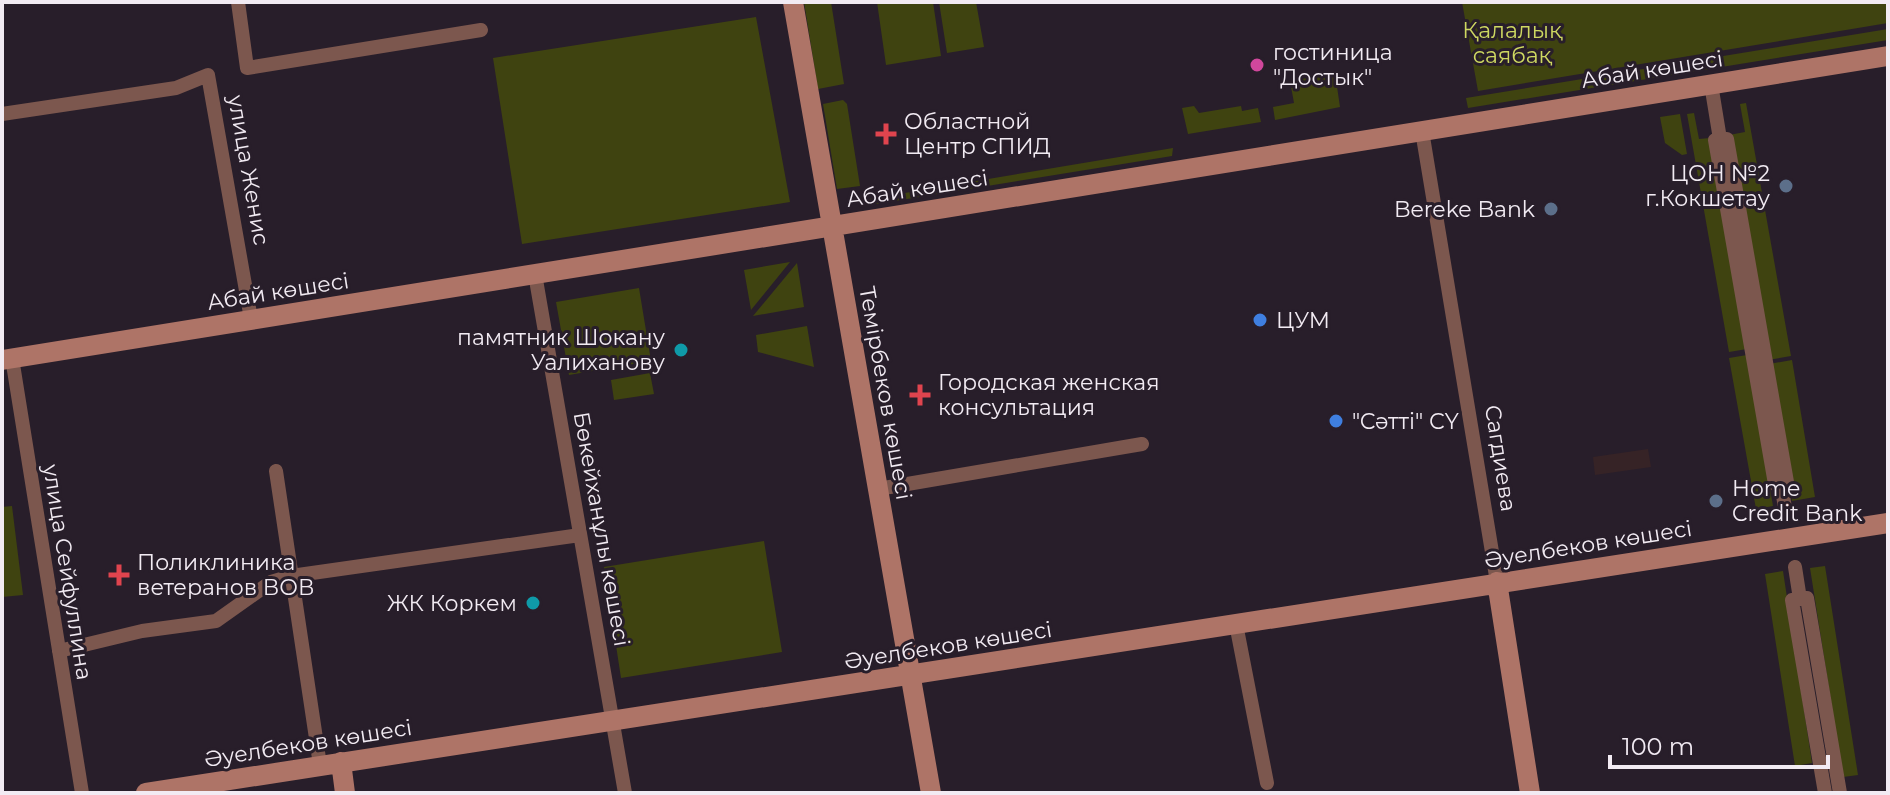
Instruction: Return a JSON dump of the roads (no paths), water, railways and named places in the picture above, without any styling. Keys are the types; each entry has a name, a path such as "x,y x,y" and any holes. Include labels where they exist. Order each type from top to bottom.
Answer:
{"street":[{"name":"улица Женис","path":"238,2 247,68 481,30"},
{"name":"Темірбеков көшесі","path":"793,2 931,793"},
{"name":"Абай көшесі","path":"7,359 1888,56"},
{"name":"улица Женис","path":"2,114 176,88 208,75 251,319"},
{"path":"1711,84 1720,139 1727,139 1744,270 1765,388 1787,482 1781,483 1785,508"},
{"name":"Сагдиева","path":"1422,131 1530,793"},
{"name":"Бөкейханұлы көшесі","path":"535,274 625,793"},
{"name":"улица Сейфуллина","path":"7,359 82,793"},
{"path":"878,489 1142,444"},
{"path":"276,471 320,765"},
{"name":"Әуелбеков көшесі","path":"146,793 1888,523"},
{"path":"59,651 142,631 216,621 271,582 291,576 580,535"},
{"path":"1795,567 1800,599 1807,598 1806,636 1828,764 1840,793"},
{"path":"1236,624 1267,783"},
{"path":"341,762 345,793"},
{"path":"1825,793 1828,764"}],"place":[{"name":"гостиница \"Достык\"","path":"1257,65"},
{"name":"Областной Центр СПИД","path":"886,134"},
{"name":"ЦОН №2 г.Кокшетау","path":"1786,186"},
{"name":"Bereke Bank","path":"1551,209"},
{"name":"ЦУМ","path":"1260,320"},
{"name":"памятник Шокану Уалиханову","path":"681,350"},
{"name":"Городская женская консультация","path":"920,395"},
{"name":"\"Сәтті\" СY","path":"1336,421"},
{"name":"Home Credit Bank","path":"1716,501"},
{"name":"Поликлиника ветеранов ВОВ","path":"119,575"},
{"name":"ЖК Коркем","path":"533,603"}],"park label":[{"name":"Қалалық саябақ","path":"1512,42"}]}
